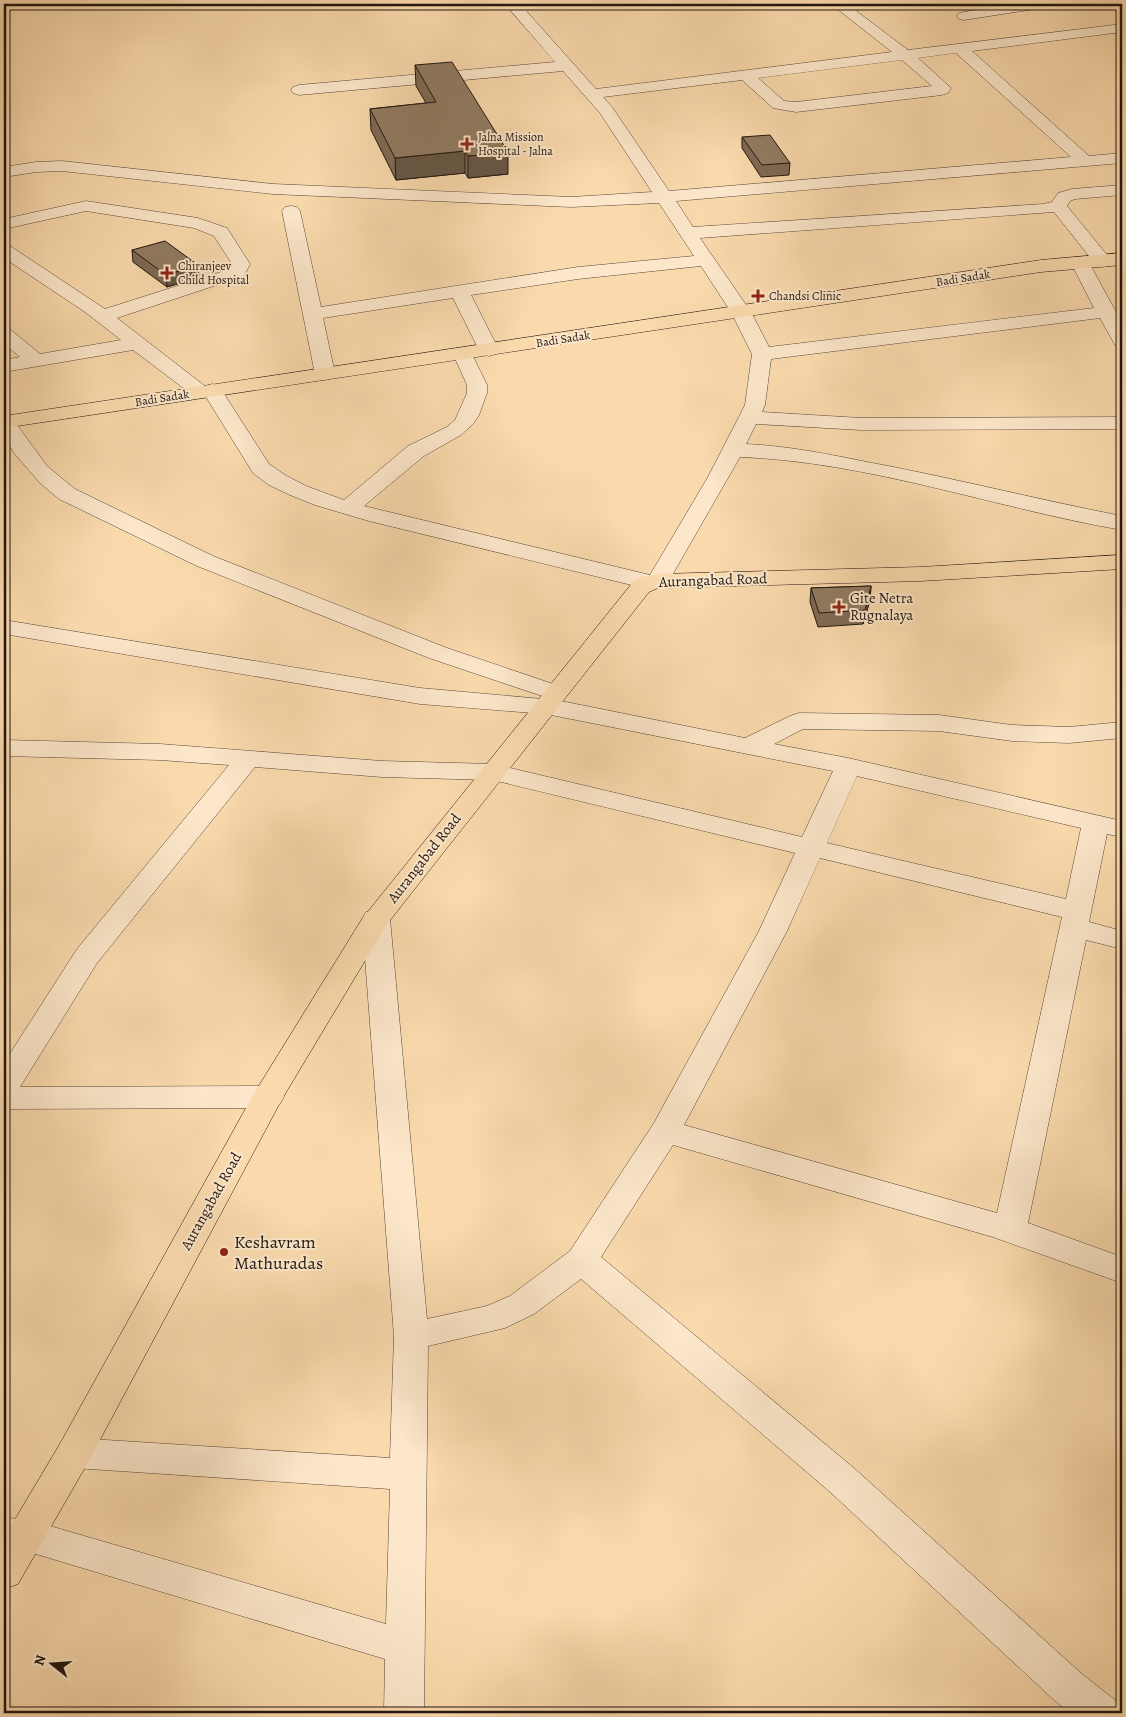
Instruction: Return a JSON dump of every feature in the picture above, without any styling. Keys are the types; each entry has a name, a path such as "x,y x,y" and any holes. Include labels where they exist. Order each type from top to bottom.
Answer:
{"main road":[{"name":"Badi Sadak","path":"5,422 1041,266 1113,260"},
{"name":"Aurangabad Road","path":"4,1572 15,1534 74,1453 268,1098 376,919 641,587 653,582 921,574 1122,562"}],"street":[{"path":"4,250 102,316 206,391 261,468 269,476 295,489 348,508 653,582 719,477 755,405 762,354 741,312 606,110 512,4"},
{"path":"745,74 779,105 783,106 796,107 942,90 943,88 904,54 838,4"},
{"path":"964,16 1039,4"},
{"path":"1117,4 1122,7"},
{"path":"951,8 1004,41"},
{"path":"591,94 1004,41 1122,28"},
{"path":"958,47 1085,161"},
{"path":"299,90 567,66"},
{"path":"4,172 36,167 62,166 273,189 376,192 533,201 589,201 664,197 1122,158"},
{"path":"689,233 1043,209 1058,206 1064,197 1072,194 1122,190"},
{"path":"4,224 86,206 198,223 221,232 241,264 237,272 231,275 102,316"},
{"path":"1058,206 1113,260"},
{"path":"291,211 325,374"},
{"path":"313,314 578,273 706,260"},
{"path":"1080,263 1110,305 1122,341"},
{"path":"4,266 24,264"},
{"path":"459,291 489,350"},
{"path":"762,354 1110,305"},
{"path":"4,334 36,361"},
{"path":"4,366 137,343"},
{"path":"348,508 416,451 454,431 463,424 469,415 477,393 477,386 463,354"},
{"path":"749,417 861,424 1122,423"},
{"path":"5,422 34,465 53,485 67,494 205,561 551,700 1109,826 1075,919 1010,1230"},
{"path":"733,450 782,452 810,457 905,475 1056,510 1122,523"},
{"path":"4,627 420,696 551,700"},
{"path":"749,746 799,721 939,723 1012,733 1069,735 1122,730"},
{"path":"1069,735 1122,746"},
{"path":"4,748 160,752 382,769 493,772 811,846 1075,919 1122,940"},
{"path":"4,1087 87,956 248,758"},
{"path":"410,1336 493,1318 522,1305 582,1260 665,1132 773,931 848,766"},
{"path":"376,919 410,1336 404,1713"},
{"path":"4,1098 268,1098"},
{"path":"665,1132 1010,1230 1122,1270"},
{"path":"582,1260 842,1480 1068,1687 1101,1713"},
{"path":"74,1453 408,1475"},
{"path":"15,1534 405,1647"}],"building":[{"path":"452,62 508,152 468,156 465,151 395,158 370,109 436,102 415,65"},
{"path":"770,135 790,163 762,165 742,137"},
{"path":"165,241 198,265 166,275 132,250"},
{"path":"871,586 865,610 819,613 811,588"}],"place":[{"name":"Jalna Mission Hospital - Jalna","path":"467,144"},
{"name":"Chiranjeev Child Hospital","path":"167,273"},
{"name":"Chandsi Clinic","path":"758,296"},
{"name":"Gite Netra Rugnalaya","path":"839,607"},
{"name":"Keshavram Mathuradas","path":"224,1252"}]}
